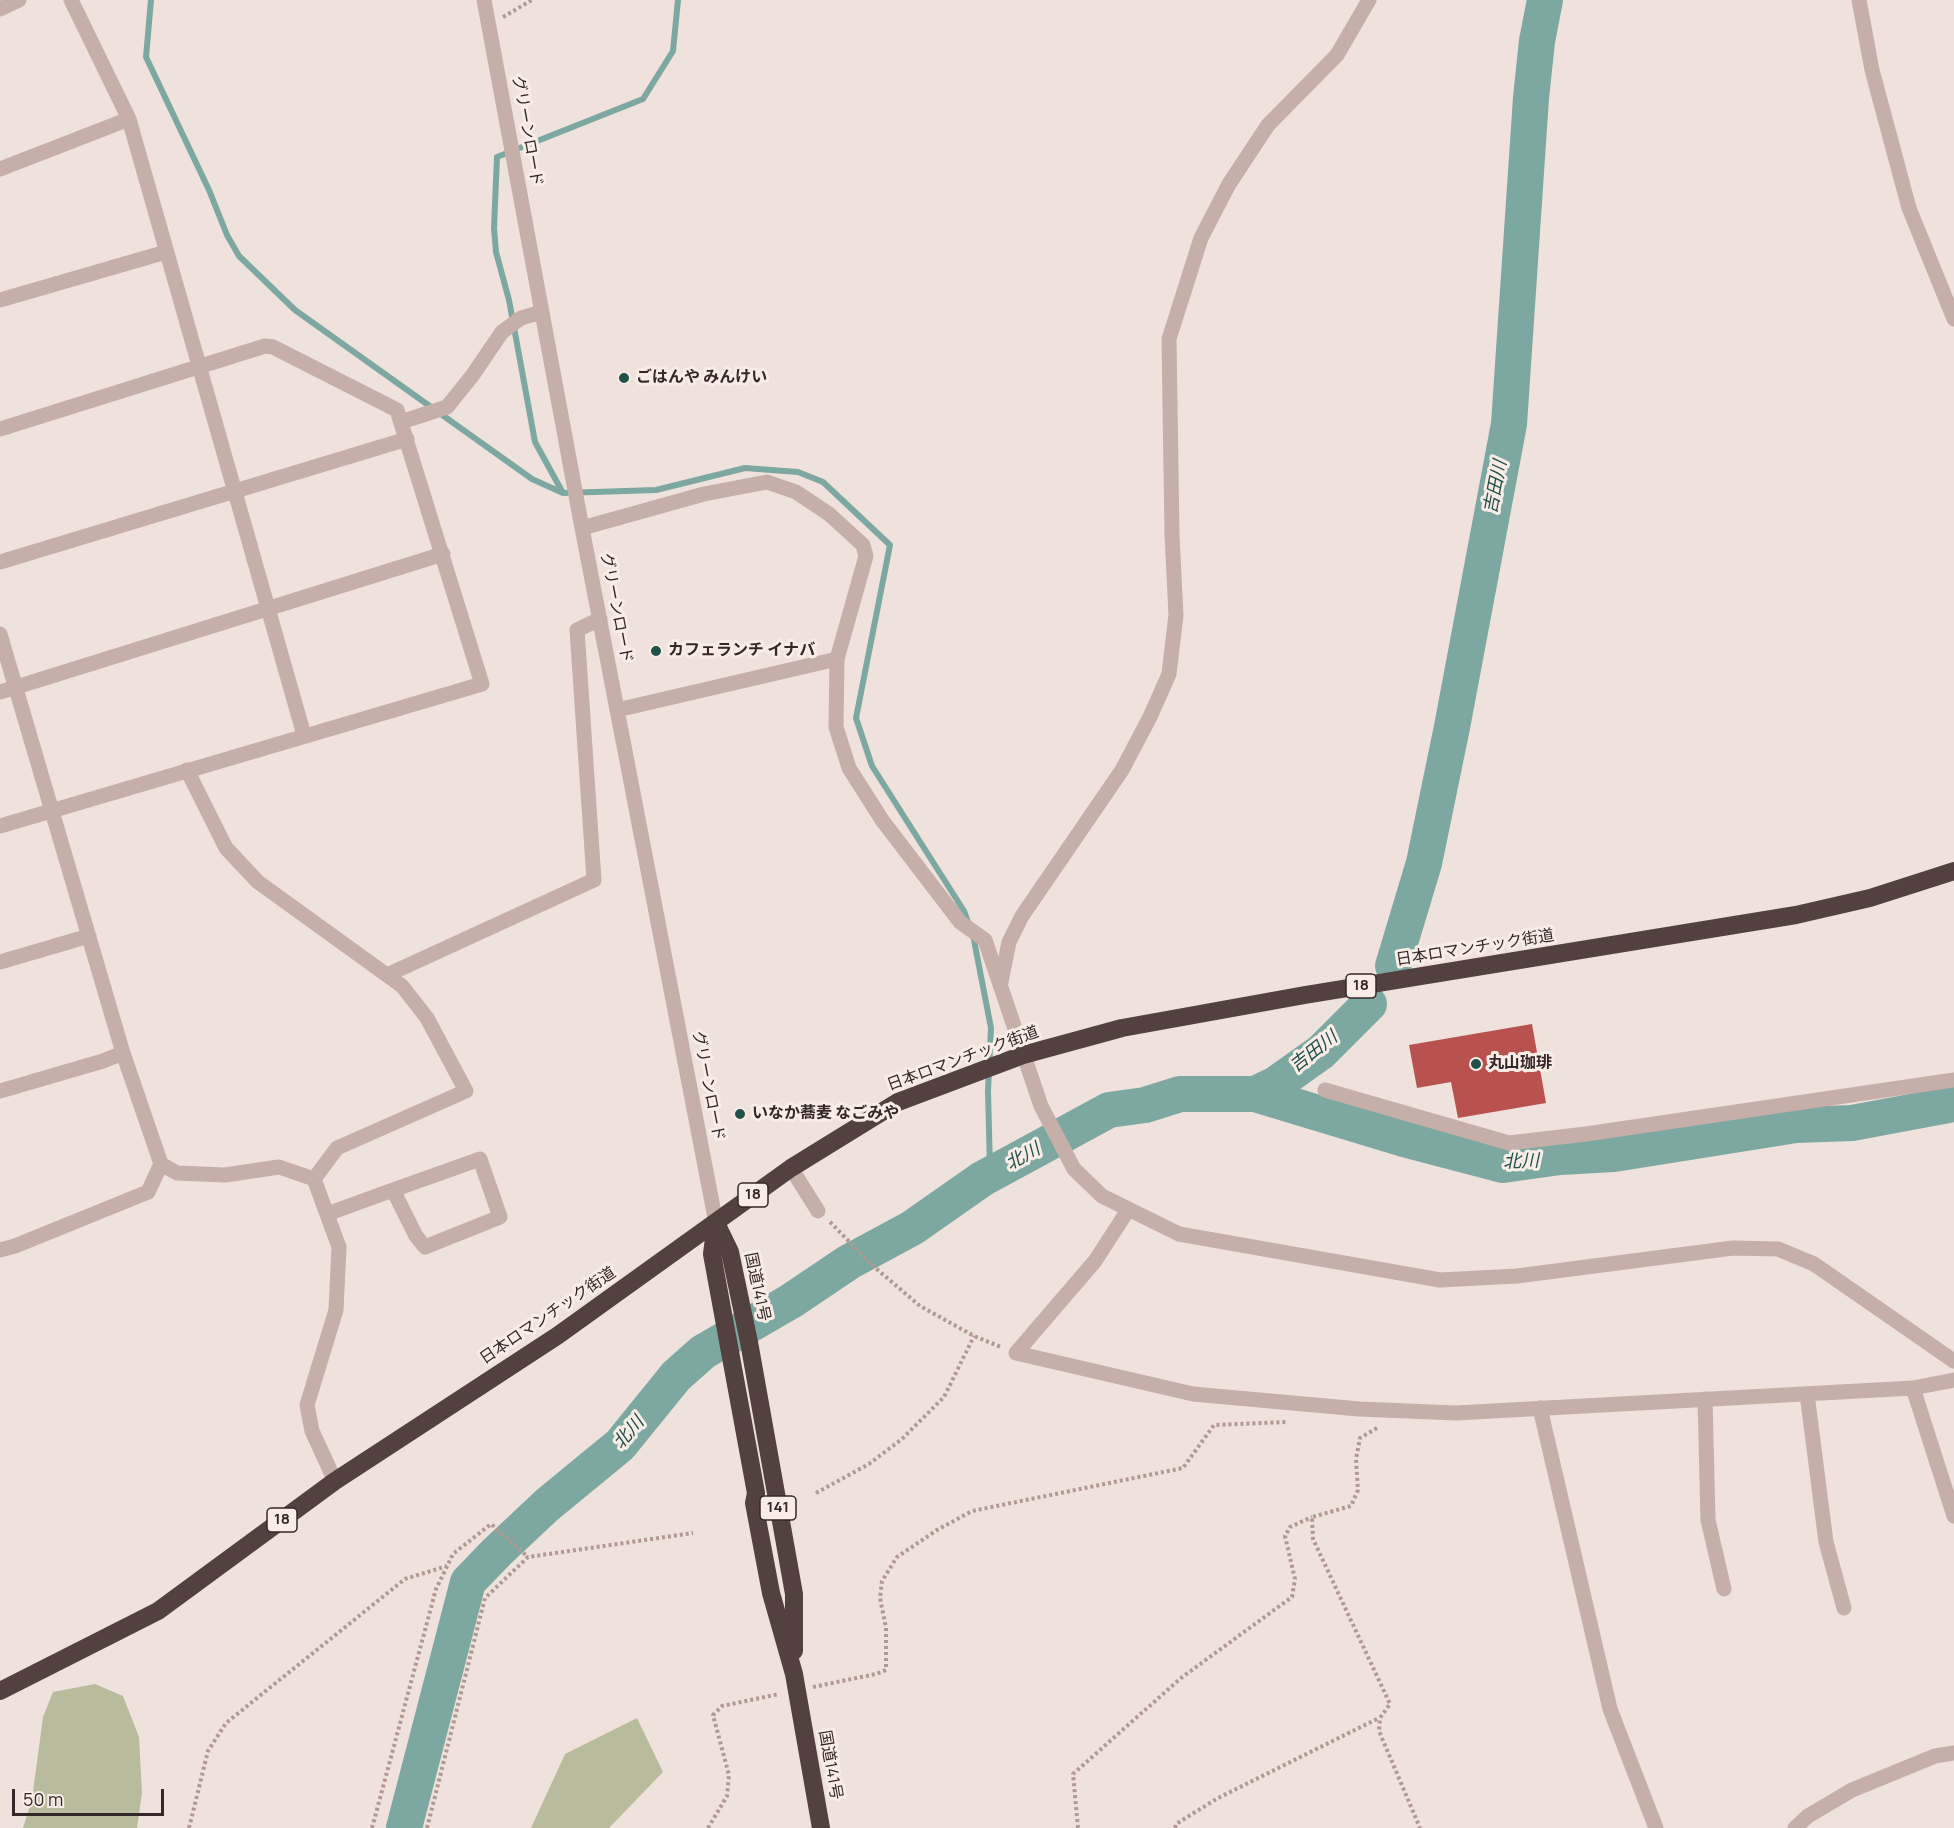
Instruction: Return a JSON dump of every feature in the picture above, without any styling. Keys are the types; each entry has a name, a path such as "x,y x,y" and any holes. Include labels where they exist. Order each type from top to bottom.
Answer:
{"highway":[{"name":"日本ロマンチック街道","path":"0,1691 158,1611 335,1481 556,1336 791,1168 898,1102 1023,1055 1122,1028 1796,915 1870,898 1954,871"},
{"name":"国道141号","path":"716,1223 730,1252 738,1289 794,1594 794,1674"},
{"name":"国道141号","path":"716,1223 712,1254 756,1493 754,1503 771,1593 794,1674 821,1828"}],"street":[{"path":"0,9 19,0"},
{"path":"71,0 129,119 303,735"},
{"name":"グリーンロード","path":"484,0 582,528 716,1223"},
{"path":"1000,982 1009,942 1022,915 1122,770 1150,717 1169,674 1176,615 1172,535 1169,339 1202,237 1229,184 1268,125 1337,55 1369,0"},
{"path":"1858,0 1872,70 1909,208 1954,319"},
{"path":"0,169 129,119"},
{"path":"0,300 166,252"},
{"path":"401,422 447,407 472,376 502,332 521,318 542,312"},
{"path":"0,429 266,346 273,346 397,410 482,684 0,826"},
{"path":"0,562 407,439"},
{"path":"582,528 704,494 767,482 796,492 829,514 863,544 866,556 837,659 836,727 849,768 882,820 960,922 985,940 1041,1106 1074,1169 1102,1196 1179,1234 1440,1280 1518,1276 1733,1248 1778,1249 1814,1264 1954,1361"},
{"path":"0,692 443,554"},
{"path":"387,975 594,880 577,630 600,619"},
{"path":"0,634 123,1053 161,1164 177,1173 225,1176 279,1167 314,1179"},
{"path":"617,710 837,659"},
{"path":"187,770 226,848 258,882 402,986 428,1018 466,1091 337,1148 314,1179"},
{"path":"0,962 89,936"},
{"path":"0,1091 123,1053"},
{"path":"1325,1090 1509,1143 1586,1134 1954,1080"},
{"path":"327,1214 393,1190 480,1159 500,1217 425,1247 416,1236 393,1190"},
{"path":"0,1250 15,1246 148,1191 161,1164"},
{"path":"791,1168 818,1211"},
{"path":"314,1179 339,1247 336,1310 308,1406 312,1431 335,1481"},
{"path":"1128,1210 1095,1261 1016,1353 1192,1394 1359,1408 1456,1413 1913,1388 1954,1380"},
{"path":"1913,1388 1950,1493 1954,1516"},
{"path":"1807,1394 1826,1542 1844,1608"},
{"path":"1706,1399 1708,1520 1724,1589"},
{"path":"1540,1408 1610,1709 1656,1828"},
{"path":"1795,1828 1808,1816 1852,1790 1935,1756 1954,1753"}],"path":[{"path":"489,24 532,0"},
{"path":"818,1211 872,1265 920,1306 974,1336 1016,1353"},
{"path":"816,1493 869,1464 902,1439 944,1397 974,1336"},
{"path":"876,1674 886,1670 886,1628 880,1598 882,1581 897,1557 937,1530 972,1510 1182,1468 1214,1425 1292,1422"},
{"path":"1078,1828 1073,1774 1180,1678 1292,1597 1295,1579 1285,1536 1290,1527 1312,1517 1351,1506 1358,1490 1356,1459 1360,1438 1379,1427"},
{"path":"1176,1828 1176,1824 1218,1798 1380,1718 1390,1704 1313,1539 1312,1517"},
{"path":"372,1828 436,1589 453,1554 491,1524 528,1557"},
{"path":"427,1828 485,1598 528,1557 693,1533"},
{"path":"189,1828 208,1751 226,1723 405,1579 447,1566"},
{"path":"708,1828 727,1796 729,1775 713,1714 722,1706"},
{"path":"1380,1718 1379,1731 1420,1828"}],"green space":[{"path":"95,1684 123,1696 139,1737 142,1793 137,1828 23,1828 32,1799 43,1717 53,1692"},
{"path":"637,1718 663,1772 609,1828 531,1828 565,1754"}],"building":[{"name":"丸山珈琲","path":"1532,1024 1546,1103 1458,1118 1451,1082 1417,1088 1409,1045"}],"waterway":[{"path":"151,0 146,57 209,190 227,235 239,256 295,310 532,479 563,493"},
{"path":"678,0 673,51 643,99 497,157 494,228 496,252 509,300 535,442 563,493 656,490 745,468 798,472 823,482 890,545 856,718 872,766 964,911 968,922"},
{"name":"吉田川","path":"1393,966 1424,863 1509,424 1531,98 1537,41 1545,0"},
{"path":"973,935 991,1028 988,1091 990,1169 982,1179"},
{"name":"吉田川","path":"1255,1094 1276,1084 1321,1052 1369,1004"},
{"name":"北川","path":"404,1828 468,1582 497,1552 547,1505 620,1445 676,1376 703,1352 791,1301 849,1262 912,1228 982,1179 1109,1110 1145,1105 1180,1094 1255,1094 1404,1139 1503,1165 1560,1157 1614,1154 1796,1125 1852,1123 1954,1104"}],"place":[{"name":"ごはんや みんけい","path":"624,378"},
{"name":"カフェランチ イナバ","path":"656,651"},
{"name":"丸山珈琲","path":"1476,1064"},
{"name":"いなか蕎麦 なごみや","path":"740,1114"}]}
